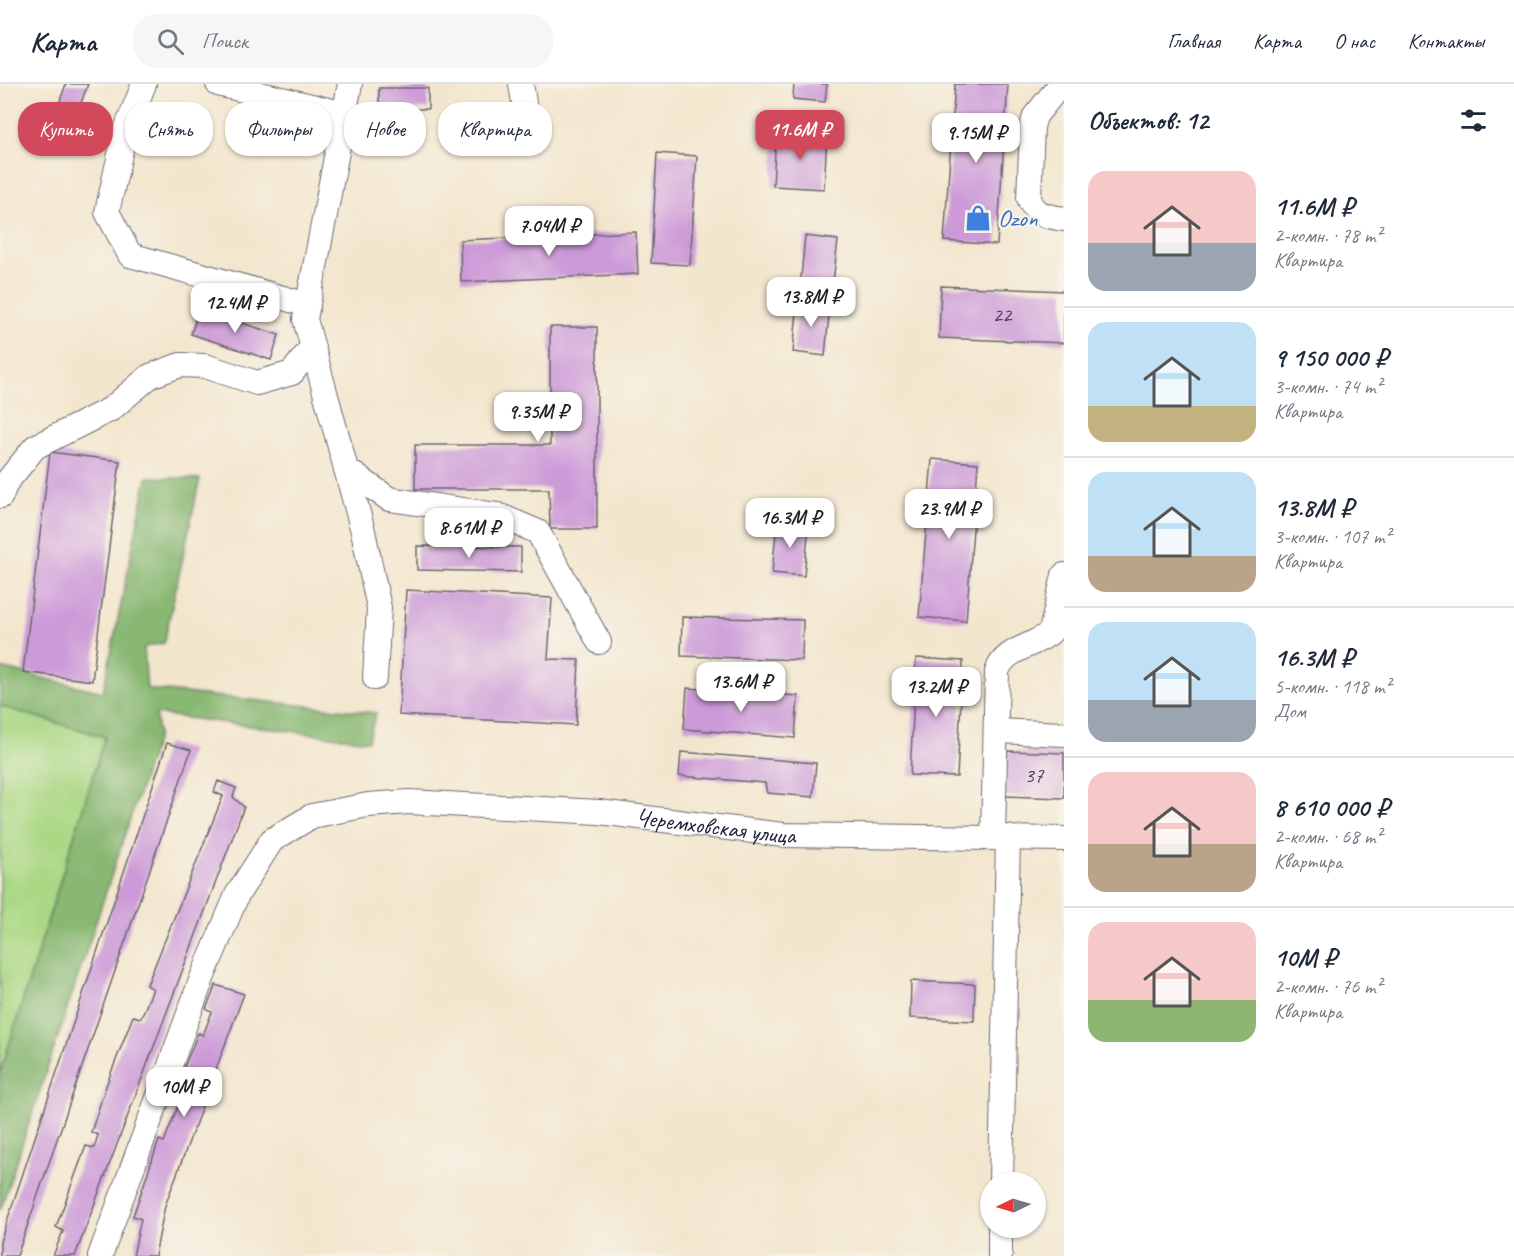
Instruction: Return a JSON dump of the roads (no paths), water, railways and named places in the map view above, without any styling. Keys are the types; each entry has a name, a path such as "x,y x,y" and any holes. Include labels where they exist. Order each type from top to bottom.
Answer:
{"street":[{"path":"144,84 125,132 107,212 130,255 308,305"},
{"path":"218,84 344,114"},
{"path":"347,102 350,84"},
{"path":"521,84 524,102"},
{"path":"1053,217 1032,208 1029,198 1032,127 1035,116 1061,84"},
{"path":"344,119 305,320 363,531 379,608 375,678"},
{"path":"1,496 6,483 35,447 111,410 150,375 180,365 205,366 257,383 292,373 312,347"},
{"path":"346,469 389,500 498,515 538,532 598,642"},
{"path":"1001,1172 1001,837 996,731 997,672 1000,662 1007,656 1045,638 1051,632 1064,575"},
{"path":"996,731 1064,734"},
{"name":"Черемховская улица","path":"100,1256 202,978 237,895 272,840 312,816 368,805 409,802 599,812 783,835 1064,839"},
{"path":"1000,1238 1000,1256"}],"place":[{"name":"Ozon","path":"978,218"}]}
